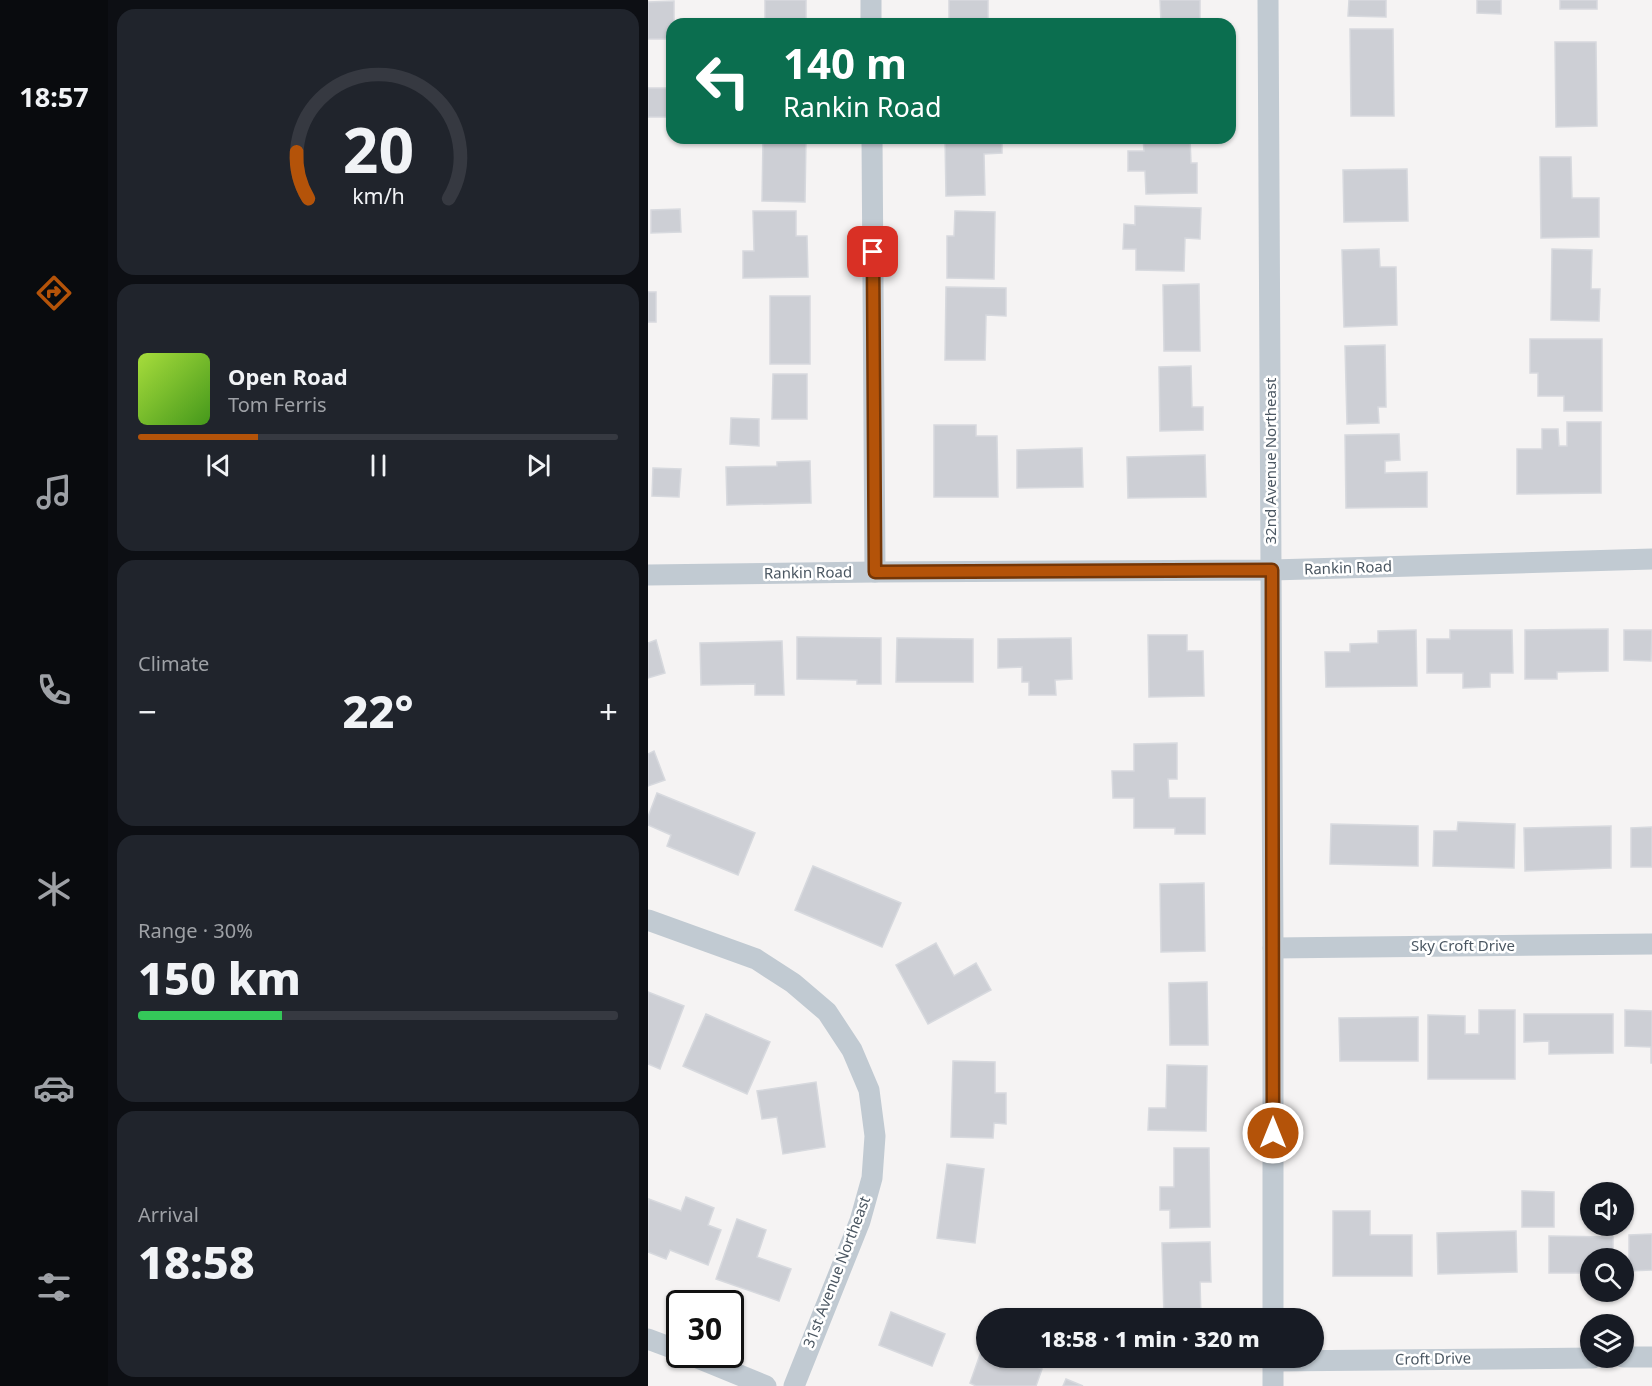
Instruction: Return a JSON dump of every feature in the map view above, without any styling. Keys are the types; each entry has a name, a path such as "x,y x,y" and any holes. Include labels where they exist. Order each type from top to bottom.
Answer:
{"street":[{"path":"871,0 871,18"},
{"name":"32nd Avenue Northeast","path":"1268,0 1272,570 1273,1308"},
{"path":"872,144 875,572"},
{"name":"Rankin Road","path":"648,575 1272,570 1652,559"},
{"name":"31st Avenue Northeast","path":"648,920 756,959 793,983 827,1012 852,1050 869,1090 875,1136 872,1178 860,1221 794,1386"},
{"name":"Sky Croft Drive","path":"1273,948 1652,944"},
{"path":"648,1339 666,1346"},
{"path":"1634,1357 1652,1357"},
{"name":"Croft Drive","path":"1324,1359 1580,1358"},
{"path":"722,1368 766,1386"},
{"path":"1273,1368 1273,1386"}],"building":[{"path":"765,0 806,0 806,18 765,18"},
{"path":"949,0 988,0 988,18 949,18"},
{"path":"1160,0 1200,0 1200,18 1161,18"},
{"path":"1349,0 1386,0 1386,17 1348,16"},
{"path":"1477,0 1501,0 1501,14 1477,13"},
{"path":"1560,0 1597,0 1597,9 1560,9"},
{"path":"674,1 674,18 666,18 666,39 648,39 648,2"},
{"path":"1350,29 1393,29 1394,116 1351,116"},
{"path":"1555,42 1596,42 1597,126 1556,127"},
{"path":"648,88 666,88 666,117 648,117"},
{"path":"763,144 806,144 805,202 762,201"},
{"path":"945,144 1002,144 1002,153 984,154 985,195 946,196"},
{"path":"1143,144 1190,144 1191,163 1197,163 1197,193 1146,194 1145,171 1128,171 1128,151 1144,151"},
{"path":"1540,157 1571,157 1572,198 1599,198 1599,237 1541,238"},
{"path":"1407,169 1408,221 1344,222 1343,170"},
{"path":"1135,206 1201,208 1200,239 1185,238 1184,271 1136,270 1136,249 1123,249 1124,224 1135,225"},
{"path":"680,209 681,232 651,233 651,210"},
{"path":"753,211 796,211 796,236 807,236 808,277 743,278 743,251 754,251"},
{"path":"955,211 995,212 994,279 947,278 947,236 954,236"},
{"path":"1379,249 1380,267 1396,267 1397,325 1344,327 1342,250"},
{"path":"1552,249 1592,250 1591,289 1600,289 1599,321 1551,320"},
{"path":"1199,284 1200,351 1164,351 1163,285"},
{"path":"946,287 1006,288 1006,316 986,315 985,360 945,360"},
{"path":"648,292 656,292 656,322 648,322"},
{"path":"770,296 810,296 810,364 770,364"},
{"path":"1530,339 1602,339 1602,411 1564,411 1564,396 1538,396 1538,373 1530,373"},
{"path":"1385,345 1386,407 1378,407 1379,423 1347,424 1345,346"},
{"path":"1191,366 1192,407 1203,407 1203,430 1160,431 1159,367"},
{"path":"773,374 807,374 807,419 772,419"},
{"path":"731,418 759,419 759,446 730,444"},
{"path":"1567,422 1601,422 1601,493 1517,494 1517,449 1542,449 1542,429 1558,429 1559,446 1567,446"},
{"path":"934,425 976,425 976,436 997,436 998,497 934,497"},
{"path":"1399,434 1400,460 1385,461 1385,473 1427,472 1427,507 1346,508 1345,435"},
{"path":"1082,448 1083,487 1017,488 1017,450"},
{"path":"1205,455 1206,497 1128,498 1127,457"},
{"path":"810,461 811,503 727,505 726,467 777,466 777,462"},
{"path":"653,468 681,469 679,497 652,496"},
{"path":"1608,629 1608,671 1557,672 1557,679 1525,679 1525,630"},
{"path":"1416,630 1417,686 1326,687 1325,652 1350,652 1350,644 1378,643 1378,631"},
{"path":"1450,630 1512,630 1513,673 1490,673 1490,687 1463,688 1463,673 1427,673 1427,639 1450,639"},
{"path":"1624,630 1652,630 1651,661 1624,660"},
{"path":"1148,635 1187,635 1187,651 1203,651 1204,696 1149,697"},
{"path":"797,637 881,638 881,684 857,684 857,680 797,679"},
{"path":"897,638 973,639 973,682 896,682"},
{"path":"1071,638 1072,679 1055,680 1056,695 1029,695 1029,682 1022,682 1022,667 998,668 998,639"},
{"path":"656,640 665,673 648,678 648,643"},
{"path":"782,641 784,695 755,695 755,684 701,685 700,643"},
{"path":"1177,743 1177,779 1168,779 1169,798 1205,798 1205,834 1175,834 1175,828 1134,828 1134,798 1113,798 1112,771 1134,771 1134,744"},
{"path":"654,751 665,780 648,786 648,754"},
{"path":"657,793 755,833 738,875 667,846 671,835 648,825 648,817"},
{"path":"1458,822 1515,824 1514,868 1433,866 1434,831 1457,831"},
{"path":"1331,824 1418,826 1418,866 1330,864"},
{"path":"1611,826 1611,868 1525,871 1524,828"},
{"path":"1652,827 1652,867 1631,867 1631,828"},
{"path":"813,866 901,903 882,947 795,910"},
{"path":"1204,883 1205,951 1161,952 1160,884"},
{"path":"936,943 954,976 976,963 991,990 928,1024 896,965"},
{"path":"1207,982 1208,1045 1170,1045 1169,983"},
{"path":"648,992 684,1006 660,1069 648,1064"},
{"path":"1479,1010 1515,1010 1515,1079 1428,1079 1428,1015 1465,1016 1465,1034 1479,1034"},
{"path":"1625,1010 1652,1011 1652,1063 1651,1047 1625,1046"},
{"path":"706,1014 770,1042 747,1094 683,1066"},
{"path":"1524,1014 1613,1014 1613,1053 1549,1054 1549,1041 1524,1042"},
{"path":"1418,1017 1418,1061 1340,1061 1339,1018"},
{"path":"953,1061 995,1062 995,1093 1006,1093 1006,1124 994,1123 993,1138 951,1137"},
{"path":"1167,1065 1207,1066 1206,1131 1148,1130 1149,1108 1166,1108"},
{"path":"816,1082 825,1147 783,1154 777,1117 762,1119 757,1091"},
{"path":"1174,1148 1209,1148 1210,1227 1170,1228 1170,1210 1160,1210 1160,1187 1174,1187"},
{"path":"947,1164 984,1169 975,1243 937,1238"},
{"path":"1522,1191 1554,1192 1554,1227 1522,1227"},
{"path":"686,1197 714,1208 708,1225 721,1230 708,1265 670,1250 666,1259 648,1252 649,1199 681,1211"},
{"path":"1333,1211 1370,1211 1370,1235 1412,1235 1412,1276 1333,1276"},
{"path":"737,1219 766,1230 757,1257 791,1269 779,1301 716,1279"},
{"path":"1516,1231 1517,1272 1438,1274 1437,1233"},
{"path":"1652,1234 1652,1270 1634,1271 1634,1248 1629,1248 1629,1236"},
{"path":"1549,1236 1613,1237 1613,1248 1580,1248 1580,1273 1549,1273"},
{"path":"1210,1242 1211,1282 1200,1282 1201,1308 1164,1308 1162,1243"},
{"path":"891,1312 945,1334 932,1366 879,1345"},
{"path":"976,1366 976,1368 1042,1369 1036,1386 976,1386 970,1383"},
{"path":"1066,1379 1083,1386 1063,1386"}],"route":[{"path":"873,252 875,572 1272,570 1273,1133"}]}
